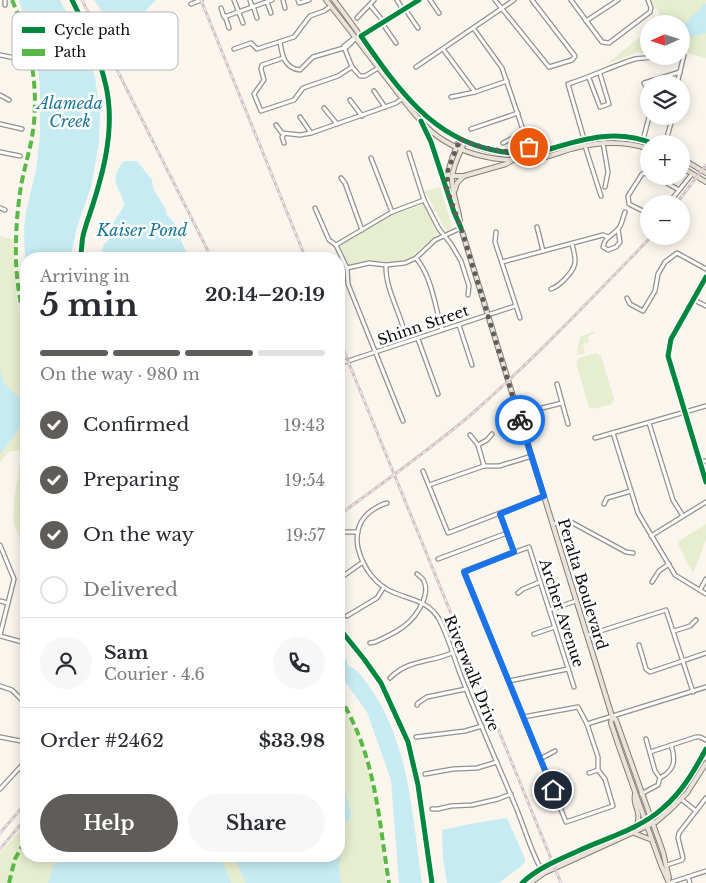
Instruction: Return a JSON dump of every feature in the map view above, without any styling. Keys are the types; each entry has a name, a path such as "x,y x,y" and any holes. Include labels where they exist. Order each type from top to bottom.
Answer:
{"main road":[{"path":"326,0 405,97 421,121 438,136 461,149 481,156 511,161 550,156 603,142 628,143 640,146"},
{"path":"334,0 381,67"},
{"path":"405,97 441,129 482,148 499,151 531,152 551,149 584,139 613,135 640,140"},
{"path":"421,121 431,142 447,189"},
{"name":"Peralta Boulevard","path":"462,140 457,147 448,170 447,189 461,228 588,635 612,716 611,723 634,794 669,883"},
{"name":"Peralta Boulevard","path":"461,228 452,176 462,140"},
{"path":"448,170 452,176 464,176 511,161"},
{"path":"690,163 706,173"},
{"path":"692,174 706,182"},
{"path":"454,195 457,183 464,176"},
{"name":"Peralta Boulevard","path":"612,716 616,720 667,865 669,883"},
{"path":"522,883 541,869 650,818 679,792 706,750"},
{"path":"530,883 551,870 653,824 681,799 697,779 706,763"},
{"path":"634,794 639,814 637,825"},
{"path":"634,832 652,840"}],"street":[{"path":"192,4 201,0"},
{"path":"234,0 242,23"},
{"path":"250,0 257,18"},
{"path":"224,16 272,0"},
{"path":"283,0 286,8"},
{"path":"298,0 299,3 309,0"},
{"path":"358,18 374,0"},
{"path":"397,0 418,28"},
{"path":"280,42 282,58 292,68 300,70 314,57 347,46 356,38 419,0"},
{"path":"430,0 439,13"},
{"path":"495,0 548,67 572,60 575,56 532,0"},
{"path":"416,67 514,0"},
{"path":"571,0 602,42 606,44 650,12 651,8 648,0"},
{"path":"586,21 618,0"},
{"path":"266,1 271,13"},
{"path":"370,4 396,43"},
{"path":"234,49 251,44 257,49 294,37 310,16 324,11 331,6"},
{"path":"221,8 229,28"},
{"path":"474,29 502,68 533,159"},
{"path":"344,47 352,67 360,76 365,76 381,67"},
{"path":"443,49 475,92"},
{"path":"282,58 262,66 264,80 254,94 261,111 294,100 303,88 338,76 352,67"},
{"path":"584,139 568,84 640,58"},
{"path":"679,75 682,65"},
{"path":"670,75 680,72"},
{"path":"589,78 600,107 609,104 600,74"},
{"path":"451,97 475,92 507,81"},
{"path":"374,91 385,108"},
{"path":"0,95 9,100"},
{"path":"276,125 285,134 300,135 311,133 385,108 405,97"},
{"path":"350,100 362,116"},
{"path":"324,108 337,124"},
{"path":"471,129 518,113"},
{"path":"300,117 311,133"},
{"path":"0,124 22,129"},
{"path":"503,143 524,132"},
{"path":"284,143 282,137 285,134"},
{"path":"603,142 608,172 605,187"},
{"path":"585,146 601,196"},
{"path":"0,152 20,156"},
{"path":"409,153 424,200 443,235 452,244 462,261 469,286 468,295"},
{"path":"371,158 392,212"},
{"path":"675,195 692,174"},
{"path":"640,177 628,196 629,204 640,210"},
{"path":"341,178 345,183 362,230"},
{"path":"670,185 679,190"},
{"path":"336,245 392,212 424,200"},
{"path":"0,208 5,210"},
{"path":"315,208 329,240 336,245 339,252"},
{"path":"618,229 620,242 616,247 608,250 603,247 604,241 618,229 625,212"},
{"path":"536,227 543,251"},
{"path":"347,268 369,263 386,265 405,263 416,258 429,244 443,235 461,228"},
{"path":"496,232 496,242 520,318"},
{"path":"502,262 603,235 608,237"},
{"path":"551,290 574,270 576,258 572,244"},
{"path":"627,298 630,304 643,311 655,291 658,274 665,262 677,253 706,268"},
{"path":"416,258 427,276 442,330"},
{"path":"345,264 348,284 377,352 403,421"},
{"path":"386,265 387,284 397,304 403,327"},
{"path":"706,278 673,334 668,348 669,362 706,482"},
{"path":"694,300 706,306"},
{"name":"Shinn Street","path":"345,362 515,306"},
{"path":"459,325 472,365"},
{"path":"418,339 438,394"},
{"path":"557,384 568,424"},
{"path":"519,416 562,403"},
{"path":"595,438 706,406"},
{"path":"650,423 674,500 683,516"},
{"path":"613,433 638,513 675,575 706,594"},
{"path":"478,445 487,440 492,434"},
{"path":"470,435 478,445 484,466"},
{"path":"429,485 484,466 499,466 532,456"},
{"path":"700,462 706,460"},
{"path":"423,471 448,533 544,496"},
{"path":"604,504 607,498 631,491"},
{"path":"652,536 706,502"},
{"path":"345,532 358,532 361,520 368,513 383,504 388,504"},
{"path":"500,514 514,552 464,572 509,681 523,717 566,822 613,806 606,780 598,770 598,757 587,724 578,707 523,717"},
{"path":"553,524 569,521 626,552 633,552"},
{"name":"Riverwalk Drive","path":"358,532 358,546 369,573 384,587 394,593 432,608 440,620 466,689 511,794 533,854 541,869"},
{"path":"438,559 507,533"},
{"path":"0,545 14,579 0,636 20,641"},
{"name":"Archer Avenue","path":"514,552 529,547 574,687"},
{"path":"345,575 363,562"},
{"path":"652,582 658,571 669,564"},
{"path":"370,643 404,627 415,616 422,603 426,583 417,574"},
{"path":"700,590 706,579"},
{"path":"518,593 540,582"},
{"path":"347,616 377,598 384,587"},
{"path":"0,601 8,603"},
{"path":"549,610 576,601"},
{"path":"588,635 666,610 693,692"},
{"path":"674,631 690,626 696,620"},
{"path":"534,634 555,627"},
{"path":"639,645 646,669 650,672 706,653"},
{"path":"390,678 396,672 412,663 439,658 452,653"},
{"path":"509,681 568,670"},
{"path":"0,686 12,690 20,698"},
{"path":"587,724 706,688"},
{"path":"417,705 427,697 466,689"},
{"path":"416,737 465,731 482,726"},
{"path":"0,737 20,741"},
{"path":"650,752 696,737 706,740"},
{"path":"646,739 655,771 660,778"},
{"path":"641,794 654,788 660,782 660,778 665,776 675,759 672,745"},
{"path":"540,758 555,751"},
{"path":"425,774 453,769 477,768 497,762"},
{"path":"0,789 20,767"},
{"path":"589,773 598,770"},
{"path":"432,809 472,805 511,794"},
{"path":"667,865 681,861 684,858 678,838 679,833 706,798"},
{"path":"681,799 696,811"},
{"path":"669,883 706,871"},
{"path":"688,877 690,883"}],"green space":[{"path":"651,0 706,0 706,58 690,54 690,15 660,15"},
{"path":"640,37 640,53 605,65"},
{"path":"440,187 452,226 446,231 425,191"},
{"path":"424,204 438,234 410,258 397,262 364,261 349,265 345,252 343,252 340,245 394,214"},
{"path":"0,236 15,240 14,270 20,317 20,451 8,452 0,463"},
{"path":"595,331 595,333 588,336 589,342 583,344 585,354 578,355 580,337"},
{"path":"596,353 601,356 614,399 612,404 592,409 589,407 576,362 579,358"},
{"path":"20,464 20,539 13,522 14,498"},
{"path":"706,524 706,540 693,573 677,542"},
{"path":"345,710 360,742 373,788 386,883 0,883 0,853 20,831 20,862 345,862"}],"water":[{"name":"Alameda Creek","path":"19,0 60,0 66,12 23,12"},
{"path":"94,0 156,0 144,12 102,12"},
{"path":"703,4 706,4 706,33 690,37 690,17"},
{"name":"Alameda Creek","path":"38,70 93,70 95,77 100,115 99,143 91,187 77,227 72,252 25,252 26,212 36,170 40,136"},
{"name":"Kaiser Pond","path":"137,161 152,180 153,188 167,215 175,224 186,252 101,252 104,244 112,237 113,223 124,206 116,181 117,171 123,162"},
{"path":"0,369 4,383 20,399 20,428 0,454"},
{"path":"345,658 348,666 357,671 369,686 383,708 393,732 401,756 412,807 422,883 399,883 391,780 367,712 345,681"},
{"path":"345,792 351,812 349,821 345,823"},
{"path":"507,818 525,862 499,883 447,883 443,859 442,830"},
{"path":"57,862 221,862 231,883 48,883 53,866"},
{"path":"237,862 340,862 341,883 246,883"}],"waterway":[{"path":"360,653 366,648"}],"railway":[{"path":"82,0 88,12"},
{"path":"201,0 303,252"},
{"path":"117,70 208,252"},
{"path":"683,195 706,165"},
{"path":"345,511 474,412 587,304 643,245"},
{"path":"345,354 561,883"},
{"path":"0,833 20,810"},
{"path":"0,849 20,825"}],"marked path":[{"path":"12,0 17,12"},
{"path":"20,298 16,257 17,216 34,120 35,102 32,70"},
{"path":"345,707 361,741 374,786 389,883"},
{"path":"9,883 15,859 20,850"}],"cycle path":[{"path":"72,0 78,12"},
{"path":"419,0 361,36 416,107 451,134 493,150 514,153 543,151 576,141 602,137 615,136 640,139"},
{"path":"81,252 82,239 98,189 106,155 109,103 102,70"},
{"path":"421,121 431,142 461,228"},
{"path":"706,277 671,339 668,356 706,482"},
{"path":"345,635 381,683 408,742 418,785 432,883"},
{"path":"522,883 548,865 644,822 654,815 670,802 682,788 706,749"}],"way so far":[{"path":"520,420 461,228 447,189 447,176 450,162 460,139 482,148 499,151 531,152 529,147"}],"route":[{"path":"520,420 544,496 500,514 514,552 464,572 553,790"}]}
